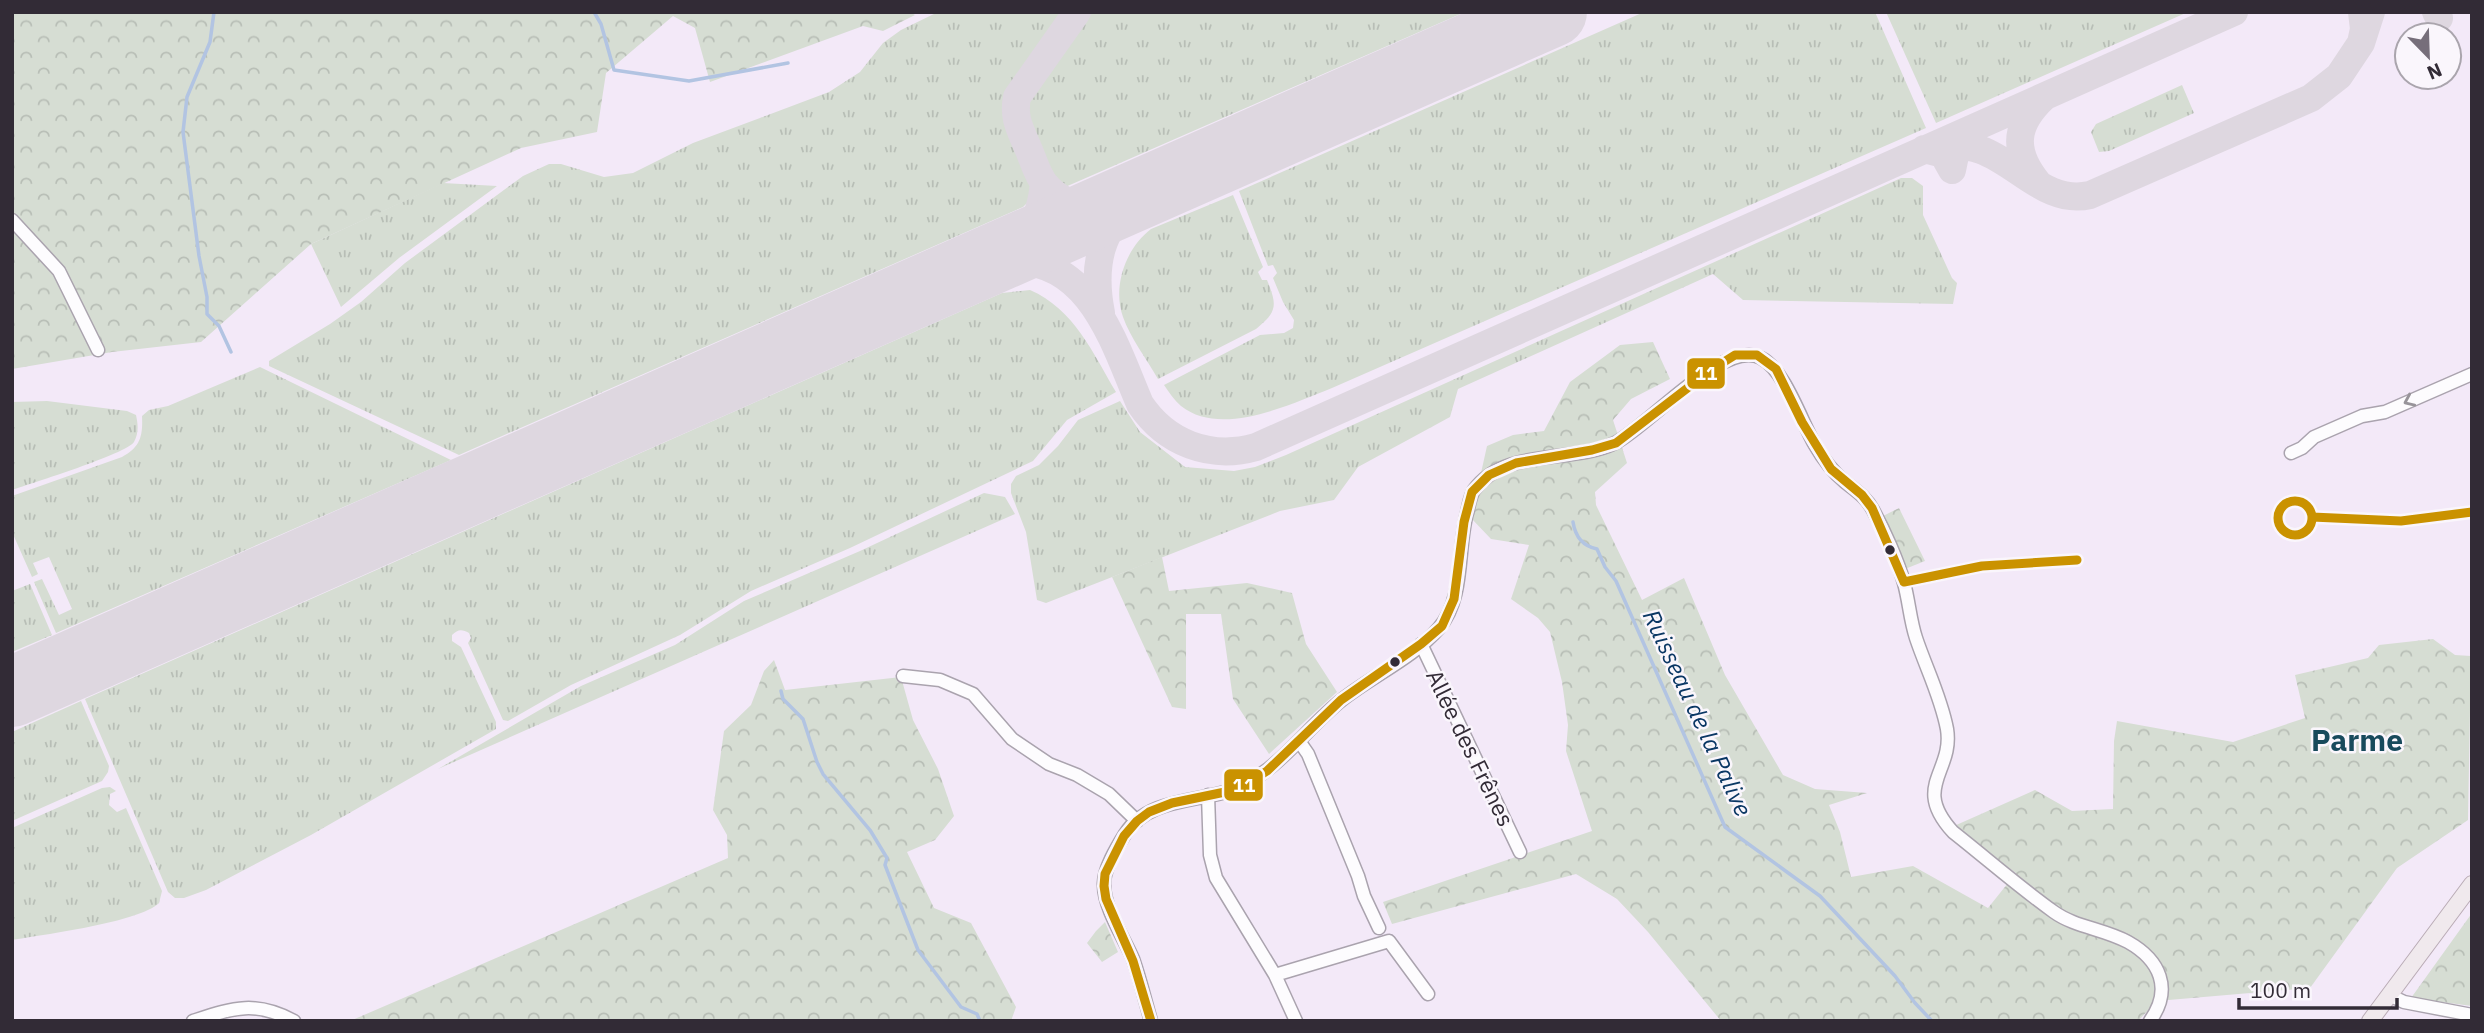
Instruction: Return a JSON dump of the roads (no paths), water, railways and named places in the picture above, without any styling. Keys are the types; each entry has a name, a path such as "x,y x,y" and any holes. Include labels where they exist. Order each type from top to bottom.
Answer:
{"main road":[{"path":"2370,1021 2472,884"}],"street":[{"path":"12,220 59,271 98,350"},
{"path":"1151,1021 1133,961 1106,899 1104,886 1105,874 1124,836 1137,821 1149,812 1172,803 1226,792 1267,771 1341,700 1421,644 1442,626 1454,598 1464,522 1472,492 1489,475 1516,463 1592,450 1616,443 1711,370 1735,355 1745,354 1757,355 1776,369 1820,453 1831,468 1865,498 1872,508 1897,565 1904,582 1914,635 1946,723 1948,747 1933,790 1941,817 1953,832 2055,913 2128,942 2142,953 2155,966 2163,991 2161,1004 2150,1021"},
{"path":"2291,453 2302,448 2314,437 2362,416 2385,412 2472,374"},
{"name":"Allée des Frênes","path":"1421,644 1520,852"},
{"path":"903,676 940,680 973,694 1013,739 1049,764 1077,775 1109,794 1137,821"},
{"path":"1299,741 1310,760 1379,928"},
{"path":"1208,795 1210,855 1216,878 1275,975 1296,1021"},
{"path":"1275,975 1388,942 1428,993"},
{"path":"2389,995 2404,1002 2472,1015"},
{"path":"193,1021 227,1010 259,1007 294,1021"}],"waterway":[{"path":"214,12 210,42 187,97 183,132 207,297 207,314 219,326 231,352"},
{"path":"594,12 601,24 614,70 689,81 788,63"},
{"name":"Ruisseau de la Palive","path":"1573,522 1580,539 1597,549 1605,567 1616,581 1725,827 1820,896 1895,976 1932,1021"},
{"path":"781,691 783,699 803,719 823,774 870,830 887,858 885,865 918,950 961,1007 977,1014 980,1021"}],"district":[{"name":"Parme","path":"2357,741"}]}
